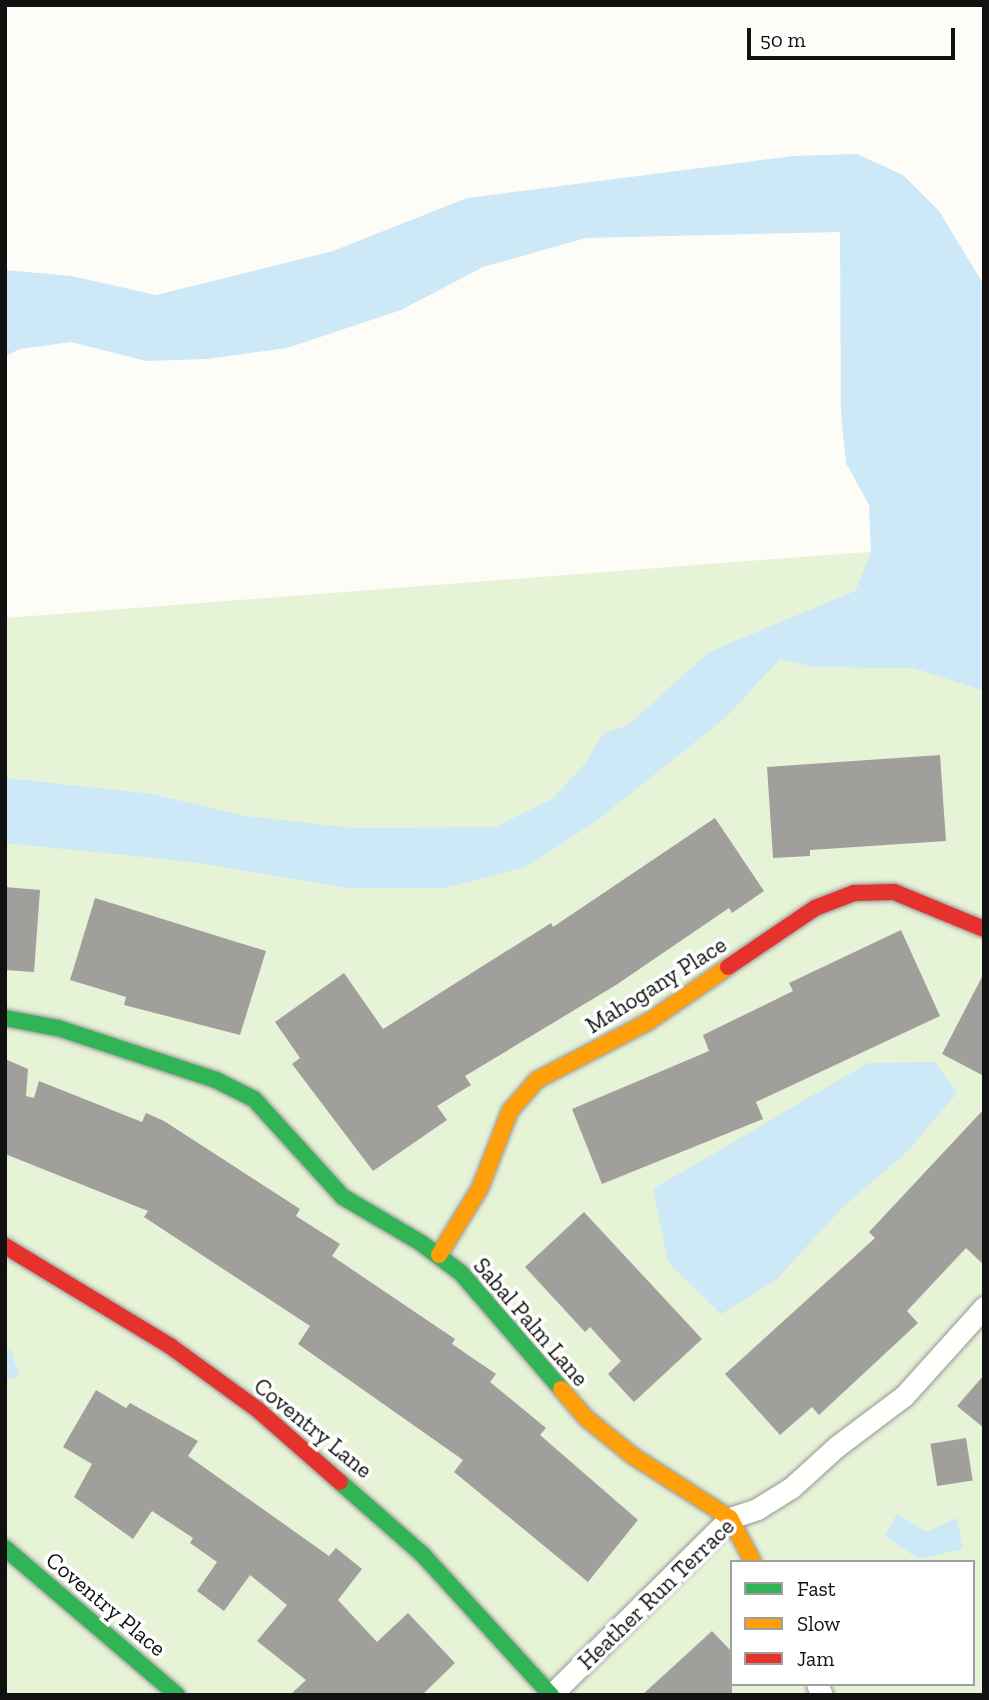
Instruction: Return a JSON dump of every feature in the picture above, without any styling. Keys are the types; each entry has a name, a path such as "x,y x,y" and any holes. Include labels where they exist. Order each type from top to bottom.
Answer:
{"street":[{"name":"Mahogany Place","path":"439,1255 480,1188 510,1111 537,1080 648,1022 816,908 854,893 894,892 984,929"},
{"name":"Sabal Palm Lane","path":"5,1018 58,1028 234,1087 269,1111 309,1164 343,1197 439,1255 494,1306 532,1359 586,1418 633,1456 730,1518"},
{"name":"Coventry Lane","path":"5,1246 170,1346 269,1419 423,1555 551,1695"},
{"name":"Heather Run Terrace","path":"551,1695 730,1518 757,1509 791,1488 836,1447 904,1396 984,1307"},
{"path":"730,1518 752,1560"},
{"name":"Coventry Place","path":"5,1548 177,1695"}],"green space":[{"path":"984,543 984,1695 5,1695 5,618"}],"water":[{"path":"857,154 903,175 939,211 984,285 984,691 913,668 814,667 780,659 724,719 595,822 525,867 445,888 348,888 193,862 5,843 5,778 152,794 245,816 354,828 495,827 552,799 581,769 604,733 628,725 709,652 855,591 871,553 869,505 846,463 841,414 840,232 586,238 483,267 401,310 287,348 207,359 146,361 71,342 20,349 5,356 5,270 71,276 156,295 333,251 467,198 793,156"},
{"path":"935,1062 957,1093 909,1150 844,1206 776,1280 721,1314 668,1262 653,1189 868,1063"},
{"path":"11,1350 19,1376 5,1380 5,1351"},
{"path":"897,1514 926,1532 957,1518 963,1549 919,1559 885,1536"}],"building":[{"path":"940,755 946,841 810,850 810,856 773,858 767,767"},
{"path":"715,818 764,891 732,913 729,908 616,985 465,1076 471,1085 437,1106 447,1120 373,1171 292,1064 300,1058 275,1022 344,973 383,1029 551,923 553,927"},
{"path":"5,887 40,890 34,972 5,970"},
{"path":"95,898 266,951 240,1035 124,1005 126,997 70,980"},
{"path":"901,930 940,1016 756,1102 763,1119 602,1184 572,1109 709,1051 703,1035 793,991 789,983"},
{"path":"984,973 984,1076 942,1054"},
{"path":"5,1059 28,1069 26,1096 34,1098 39,1081 142,1122 146,1113 164,1121 300,1209 296,1216 340,1244 332,1256 455,1339 452,1344 496,1374 490,1382 546,1428 540,1435 638,1520 588,1582 454,1472 463,1460 298,1344 310,1326 144,1217 148,1211 5,1154"},
{"path":"984,1109 984,1265 966,1248 907,1311 918,1323 819,1415 812,1407 780,1435 725,1374 875,1238 869,1232"},
{"path":"584,1212 702,1339 634,1402 608,1374 621,1361 590,1327 585,1332 525,1267"},
{"path":"984,1375 984,1428 957,1406"},
{"path":"96,1390 126,1408 130,1403 198,1441 188,1456 329,1556 336,1548 362,1569 338,1600 377,1642 408,1613 455,1663 422,1695 290,1695 306,1680 257,1641 287,1605 250,1575 224,1611 197,1591 217,1562 190,1543 193,1538 152,1511 133,1539 74,1497 92,1464 63,1447"},
{"path":"966,1438 973,1480 937,1486 930,1444"},
{"path":"712,1631 730,1650 732,1695 642,1695"}],"traffic: fast":[{"path":"5,1018 58,1028 216,1080 254,1099 343,1197 421,1243 461,1273 561,1389"},
{"path":"340,1482 423,1555 551,1695"},
{"path":"5,1548 177,1695"}],"traffic: slow":[{"path":"439,1255 480,1188 510,1111 537,1080 648,1022 728,967"},
{"path":"561,1389 586,1418 633,1456 730,1518 752,1560"}],"traffic: jam":[{"path":"728,967 815,908 854,893 894,892 984,929"},
{"path":"5,1246 170,1346 258,1410 340,1482"}]}
